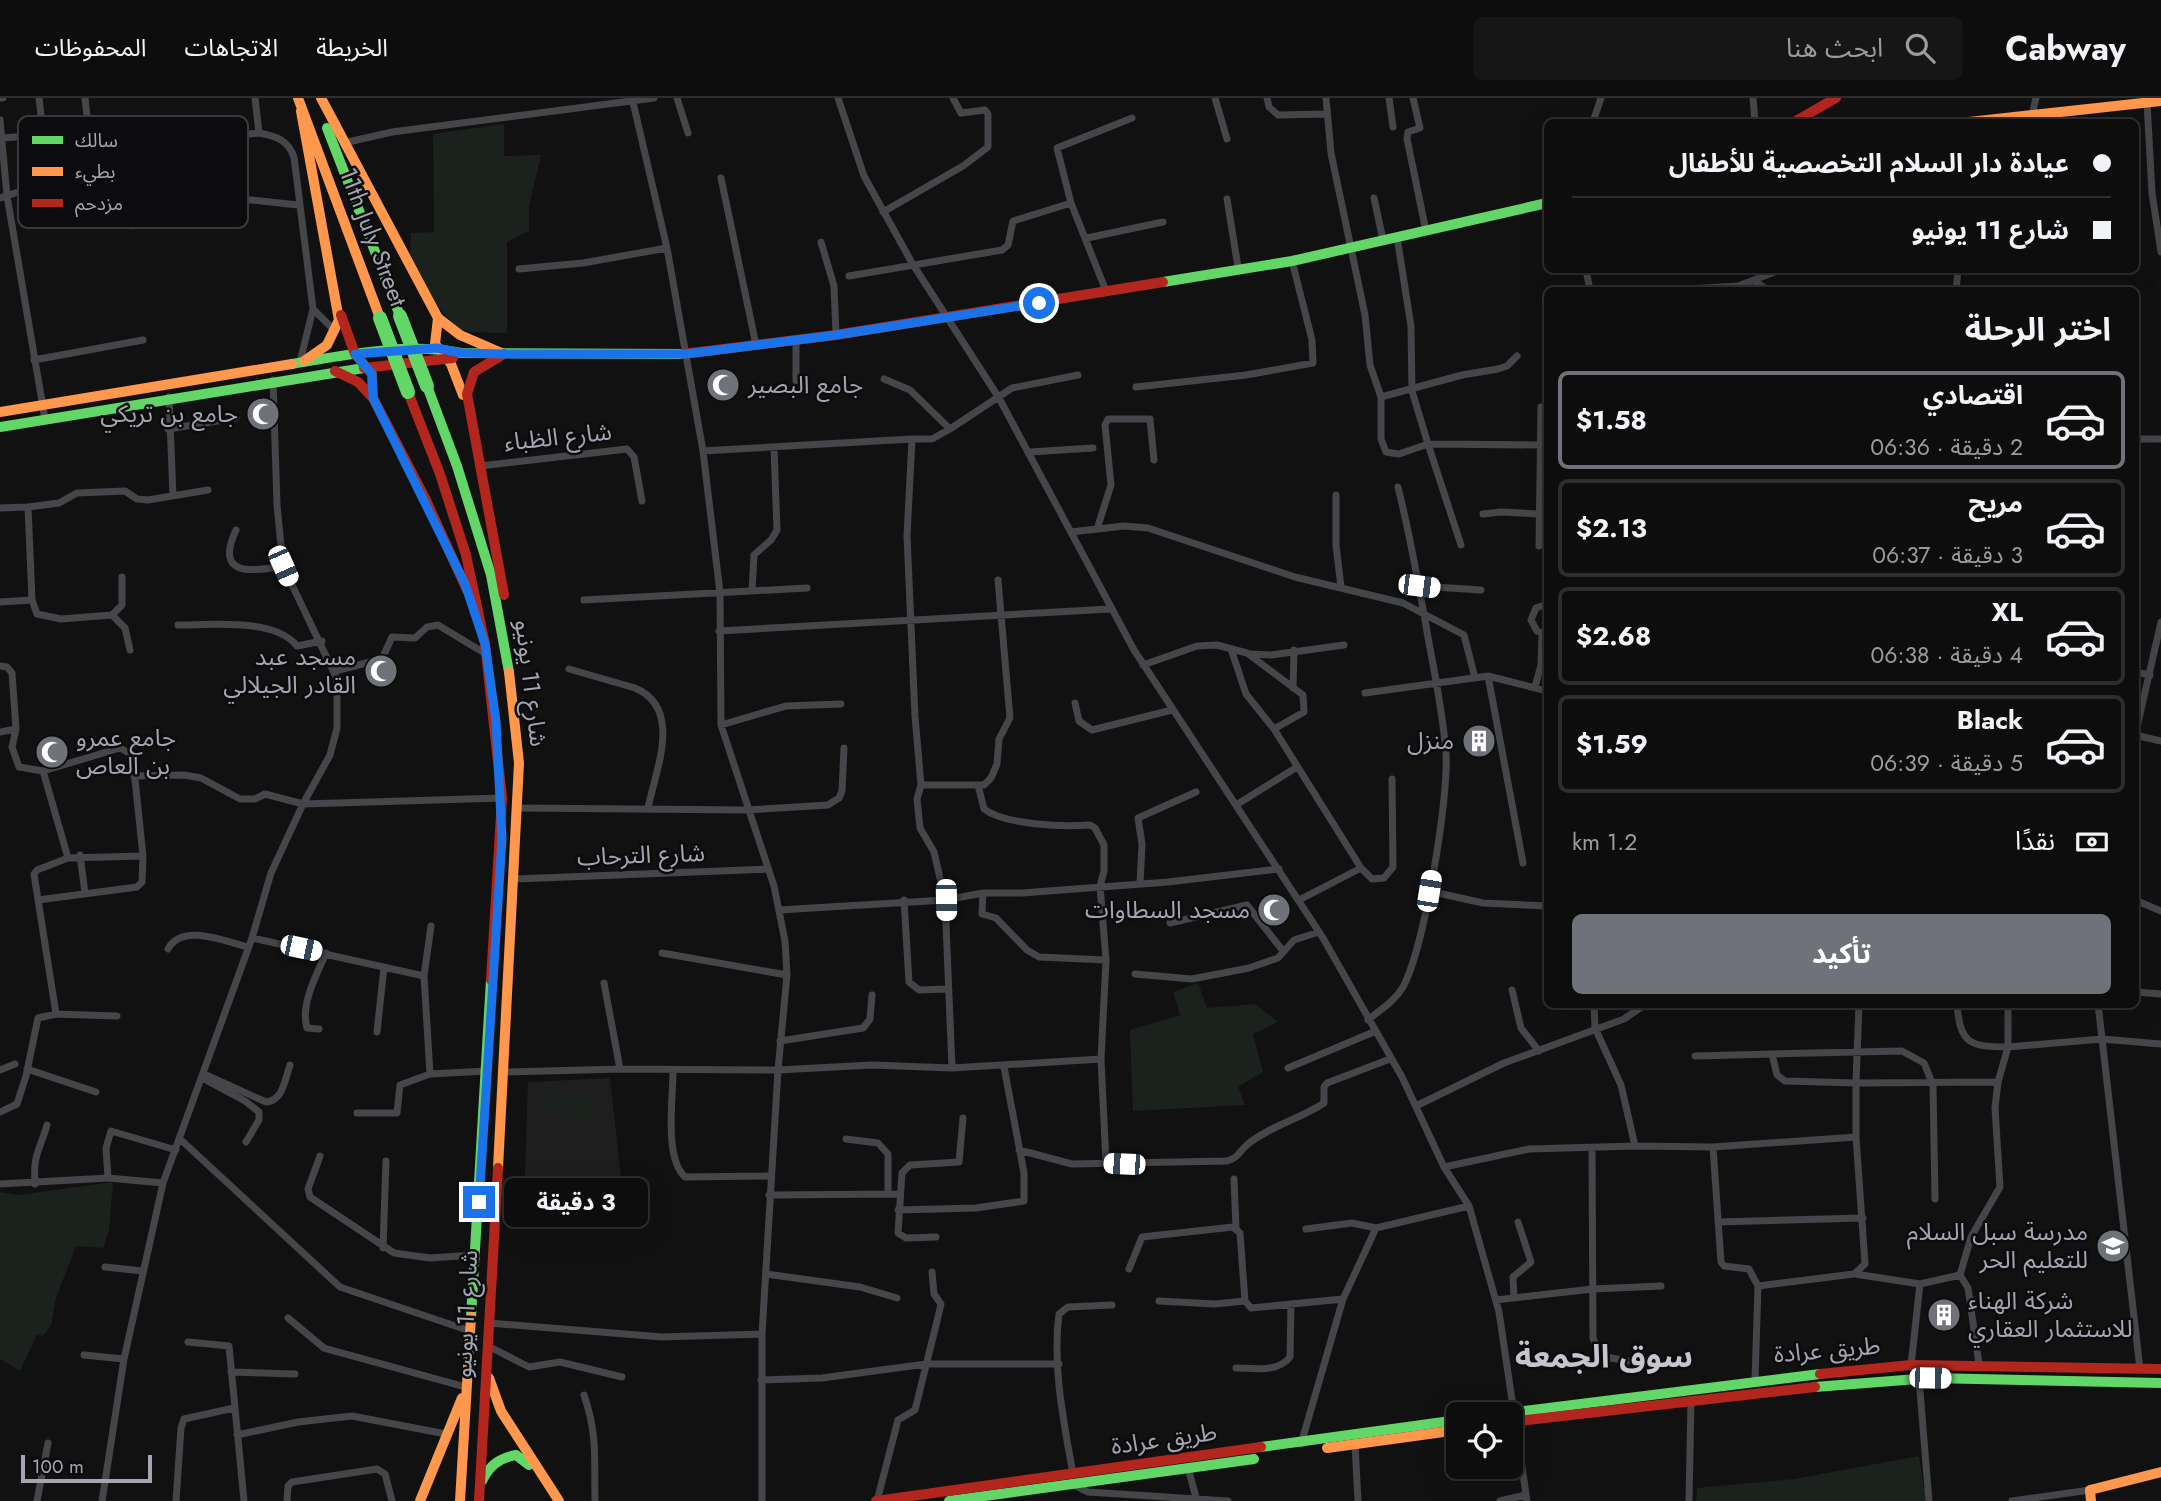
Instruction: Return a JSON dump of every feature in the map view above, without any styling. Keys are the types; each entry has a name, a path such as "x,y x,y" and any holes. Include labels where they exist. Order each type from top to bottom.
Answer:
{"main road":[{"path":"320,98 438,318 460,335 504,354"},
{"name":"11th July Street","path":"320,98 331,141 427,386"},
{"path":"1799,119 1836,98"},
{"path":"1996,119 2154,101"},
{"path":"299,105 339,307 355,354 372,378 373,398"},
{"name":"11th July Street","path":"299,105 408,392"},
{"path":"0,412 44,412 169,397 335,371 351,374 366,368 455,356 686,354 836,335 948,319 1238,267 1292,261 1544,204"},
{"path":"302,362 324,350 336,332 339,307"},
{"path":"437,348 434,341 438,318"},
{"path":"460,335 455,356 502,575 505,643"},
{"path":"0,427 44,412 302,362 355,354 437,348 455,356"},
{"path":"351,374 355,354"},
{"path":"467,406 466,388 470,375 483,364 504,354"},
{"path":"351,374 373,398 459,571 486,649"},
{"name":"شارع 11 يونيو","path":"427,386 477,526 491,575 505,643 517,737 519,808 516,879 487,1322 479,1501"},
{"name":"شارع 11 يونيو","path":"408,392 457,523 486,649 496,721 502,798 488,1071 460,1501"},
{"name":"طريق عرادة","path":"1523,1418 1755,1380 1911,1366 1979,1364 2161,1383"},
{"path":"485,1367 501,1411 559,1501"},
{"name":"طريق عرادة","path":"1523,1418 1919,1379 2161,1369"},
{"path":"420,1501 466,1387"},
{"name":"طريق عرادة","path":"949,1501 1072,1479 1446,1422"},
{"name":"طريق عرادة","path":"876,1501 1188,1468 1446,1432"},
{"path":"480,1486 492,1465 505,1456 516,1455 526,1460 549,1501"},
{"path":"2091,1496 2161,1472"}],"street":[{"path":"39,98 41,116"},
{"path":"85,98 87,116"},
{"path":"255,98 259,133"},
{"path":"343,143 391,132 654,98"},
{"path":"677,98 688,133"},
{"path":"838,98 852,146 883,212 912,263 999,398 1030,452 1110,609 1143,665 1320,932 1416,1106 1444,1167 1469,1206 1496,1300 1511,1402"},
{"path":"883,212 980,156 988,148 988,114 985,110 961,113 953,98"},
{"path":"1215,98 1227,139"},
{"path":"1267,98 1269,107 1278,115 1327,114"},
{"path":"1326,98 1350,247 1365,315 1370,365 1381,397 1381,439 1386,452 1399,454 1428,444 1540,445"},
{"path":"1390,98 1393,127"},
{"path":"1413,98 1420,128 1408,132 1407,139 1426,231"},
{"path":"1593,119 1601,98"},
{"path":"1753,98 1755,119"},
{"path":"2032,115 2036,98"},
{"path":"632,100 667,248 703,451 720,593 721,725 779,910 787,975 769,1195 762,1334 762,1501"},
{"path":"2154,101 2152,193 2161,252"},
{"path":"1106,291 1071,203 1057,155 1059,145 1132,118"},
{"path":"0,120 4,197 44,412"},
{"path":"248,134 274,136 290,146 310,266 313,309 302,362"},
{"path":"2,138 18,137"},
{"path":"721,178 756,345"},
{"path":"1374,198 1390,238 1411,326 1412,391 1461,545"},
{"path":"248,200 298,205"},
{"path":"1227,200 1238,267"},
{"path":"849,276 912,263 1002,250 1008,246 1013,221 1071,203"},
{"path":"1087,238 1163,222"},
{"path":"821,242 834,286 836,335"},
{"path":"519,269 583,263 667,248"},
{"path":"1136,387 1313,363 1312,340 1292,261"},
{"path":"1720,287 1738,286 1773,273"},
{"path":"1754,281 1763,287"},
{"path":"313,309 336,332"},
{"path":"34,360 143,340"},
{"path":"796,340 796,381"},
{"path":"1381,397 1507,366 1517,356"},
{"path":"703,451 932,439 1012,388 1078,375"},
{"path":"884,379 910,390 950,429"},
{"path":"102,1501 124,1359 163,1183 252,938 271,873 334,743 339,703 335,671 283,566 277,505 273,380"},
{"path":"169,397 168,429 173,496"},
{"path":"1539,546 1541,407"},
{"path":"168,429 236,418"},
{"path":"1097,529 1111,485 1105,425 1108,419 1150,419 1154,460"},
{"path":"912,439 907,536 921,785 917,799 920,828 934,852 946,900 947,989 952,1068"},
{"path":"2139,439 2161,439"},
{"path":"752,591 754,555 771,540 777,530 774,448"},
{"name":"شارع الظباء","path":"480,466 627,449 634,457 642,501"},
{"path":"1030,452 1093,449"},
{"path":"1368,1020 1402,990 1411,970 1429,891 1446,766 1436,684 1398,487"},
{"path":"0,508 59,503 77,493 86,492 125,491 137,499 148,500 208,490"},
{"path":"1336,495 1336,545 1341,587"},
{"path":"28,507 32,600 40,617 61,620 112,615 122,605 122,578"},
{"path":"1483,514 1539,514"},
{"path":"1071,533 1124,526 1148,528 1295,577 1403,603 1464,635 1475,678"},
{"path":"236,530 230,547 232,563 238,569 256,571 283,566"},
{"path":"921,785 984,785 991,778 1000,754 999,739 1010,723 998,580"},
{"path":"1419,586 1481,590"},
{"path":"584,600 807,588"},
{"path":"0,601 32,600"},
{"path":"1544,605 1536,608 1531,620 1536,631 1544,635"},
{"path":"719,631 1110,609"},
{"path":"112,615 125,628 130,650"},
{"path":"2139,719 2161,622"},
{"path":"178,625 264,627 289,635 297,646 322,641"},
{"path":"335,671 382,660 392,637 415,638 427,627 438,625 486,649"},
{"path":"1535,687 1544,642"},
{"path":"1143,665 1205,644 1260,656 1344,645"},
{"path":"1231,649 1246,694 1274,729 1361,868 1368,877 1377,880 1392,871 1392,779"},
{"path":"1293,688 1294,650"},
{"path":"1247,653 1303,695 1306,710 1274,729"},
{"path":"0,666 7,667 12,673 16,729 12,747 19,767 43,771 120,748 132,756 143,856 142,882 137,887 38,900"},
{"path":"569,669 635,688 646,693 658,705 663,732 648,808"},
{"path":"2139,673 2150,675"},
{"path":"1488,676 1523,863"},
{"path":"1365,693 1488,676 1544,690"},
{"path":"1075,703 1079,721 1092,730 1172,710"},
{"path":"721,725 786,706 841,704"},
{"path":"0,732 16,729"},
{"path":"2139,736 2161,741"},
{"path":"519,808 747,810 835,802 842,791 844,748"},
{"path":"1236,805 1297,767"},
{"path":"43,771 68,858"},
{"path":"134,776 184,775 201,778 240,799 255,799 265,794 303,804 502,798"},
{"path":"978,785 984,809 992,815 1095,828 1104,845 1104,871 1100,886 1106,960 1101,1059 1106,1163"},
{"path":"1140,884 1142,844 1138,818 1196,792"},
{"path":"56,1014 34,879 37,870 80,855 143,856"},
{"path":"80,855 85,893"},
{"path":"1299,900 1361,868"},
{"path":"779,910 904,900 946,900 983,892 1022,893 1140,884 1279,869"},
{"name":"شارع الترحاب","path":"516,879 768,870"},
{"path":"1429,891 1483,903 1544,906"},
{"path":"983,892 982,914 996,918 1027,950 1039,957 1106,960"},
{"path":"904,900 909,982 919,990 947,989"},
{"path":"2139,902 2161,911"},
{"path":"1170,923 1247,905 1283,951"},
{"path":"430,1073 424,976 431,926"},
{"path":"1135,974 1203,978 1254,967 1278,958 1294,940 1320,932"},
{"path":"168,949 176,939 189,935 248,947"},
{"path":"252,938 424,976"},
{"path":"319,1029 307,1028 304,1019 312,985 326,953"},
{"path":"662,953 787,975"},
{"path":"377,1032 384,968"},
{"path":"604,983 620,1069"},
{"path":"1512,990 1521,1028 1539,1051"},
{"path":"2139,992 2161,994"},
{"path":"780,1041 863,1028 870,1019 872,995"},
{"path":"1594,1008 1595,1028 1621,1085 1635,1146"},
{"path":"1416,1106 1504,1063 1624,1019 1640,1008"},
{"path":"1854,1274 1865,1264 1856,1137 1859,1008"},
{"path":"1957,1008 1960,1032 1978,1046 2008,1047 2102,1039 2161,1044"},
{"path":"1979,1364 1968,1289 1960,1275 1971,1237 2000,1187 1996,1108 1998,1082 2008,1047 2008,1008"},
{"path":"2098,1008 2140,1368"},
{"path":"0,1112 17,1104 27,1069 35,1023 44,1015 117,1016"},
{"path":"1288,1068 1376,1031"},
{"path":"1695,1056 1857,1051 1909,1054 1924,1063 1933,1085 1935,1199"},
{"path":"1772,1054 1777,1075 1786,1081 1933,1085 1998,1082"},
{"path":"503,1073 620,1069 778,1070 872,1065 1004,1067 1101,1059"},
{"path":"1019,1150 1044,1154 1067,1163 1168,1164 1235,1159 1247,1145 1324,1103 1324,1087 1327,1083 1390,1059"},
{"path":"0,1070 15,1064"},
{"path":"203,1076 266,1102 272,1102 280,1095 290,1065"},
{"path":"898,1210 1021,1203 1025,1198 1024,1173 1004,1067"},
{"path":"27,1069 96,1092"},
{"path":"356,1113 397,1113 400,1085 430,1073 488,1071"},
{"path":"673,1071 672,1151 678,1171 685,1177 771,1176"},
{"path":"203,1076 246,1101 259,1112 259,1119 246,1142"},
{"path":"936,1237 902,1236 897,1228 906,1167 959,1162 963,1118"},
{"path":"34,1184 34,1158 47,1125"},
{"path":"108,1178 106,1147 111,1131 176,1150"},
{"path":"1444,1167 1509,1151 1635,1146 1713,1147 1856,1137"},
{"path":"180,1139 340,1287 470,1331"},
{"path":"846,1139 878,1143 888,1154 888,1193"},
{"path":"1713,1147 1722,1265 1749,1269 1758,1286 1755,1380"},
{"path":"1592,1149 1595,1350 1606,1358 1628,1361"},
{"path":"320,1156 308,1189 310,1197 383,1248 430,1258 476,1255"},
{"path":"383,1248 386,1161"},
{"path":"0,1184 108,1178 163,1183"},
{"path":"1234,1179 1236,1228 1240,1233 1245,1301 1251,1308 1343,1299"},
{"path":"769,1195 900,1194"},
{"path":"1306,1229 1352,1223 1376,1228 1469,1206"},
{"path":"1718,1222 1863,1218"},
{"path":"1514,1298 1513,1277 1531,1262 1518,1222"},
{"path":"1129,1269 1139,1239 1146,1235 1236,1228"},
{"path":"1301,1444 1343,1299 1376,1228"},
{"path":"105,1267 143,1271"},
{"path":"876,1501 898,1420 915,1410 941,1304 934,1294 932,1272"},
{"path":"766,1274 860,1287 897,1298"},
{"path":"1758,1286 1854,1274 1920,1284 1960,1275"},
{"path":"1911,1366 1920,1284"},
{"path":"1496,1300 1593,1289 1661,1286"},
{"path":"1159,1301 1215,1304 1245,1301"},
{"path":"1236,1368 1274,1368 1286,1362 1290,1351 1292,1304"},
{"path":"1112,1305 1068,1307 1061,1311 1059,1364 1072,1479 1088,1492 1120,1497 1228,1501"},
{"path":"288,1318 324,1348 466,1387"},
{"path":"487,1322 649,1337 762,1334"},
{"path":"188,1342 229,1345 244,1501"},
{"path":"486,1345 529,1367 560,1362 622,1377"},
{"path":"84,1355 124,1359"},
{"path":"761,1380 822,1378 926,1364 1059,1364"},
{"path":"231,1372 295,1374"},
{"path":"1919,1379 1929,1501"},
{"path":"584,1395 597,1453 595,1501"},
{"path":"1689,1501 1691,1401"},
{"path":"176,1501 181,1428 184,1419 234,1408"},
{"path":"237,1435 318,1419 352,1416 447,1434"},
{"path":"37,1501 48,1443"},
{"path":"1355,1444 1358,1501"},
{"path":"1188,1468 1197,1500"},
{"path":"287,1501 288,1486 292,1482 377,1469 385,1474 393,1501"},
{"path":"1500,1501 1526,1498 1523,1478"},
{"path":"2012,1501 2091,1496"}],"shaded area":[{"path":"504,124 504,156 541,155 529,206 529,231 507,242 507,333 472,332 457,328 437,305 410,254 411,233 434,232 433,134"},
{"path":"1198,983 1207,1008 1255,1004 1278,1022 1253,1034 1263,1072 1238,1087 1245,1105 1133,1111 1130,1030 1180,1015 1173,992"},
{"path":"610,1078 623,1196 524,1204 528,1082"},
{"path":"544,1090 593,1095 591,1119 541,1114"},
{"path":"113,1182 109,1231 103,1248 76,1246 56,1298 51,1326 43,1336 37,1334 20,1371 0,1359 0,1192 18,1195"},
{"path":"1919,1456 1926,1501 1696,1501 1697,1488 1794,1479"}],"traffic: fast":[{"path":"327,128 400,316"},
{"path":"1163,282 1292,261 1544,204"},
{"path":"400,316 427,386"},
{"path":"380,318 408,392"},
{"path":"292,364 398,349 461,353 683,354"},
{"path":"0,427 364,368"},
{"path":"427,386 457,466 491,575 509,672"},
{"path":"471,1317 491,980"},
{"path":"1523,1411 1820,1374"},
{"path":"1815,1387 1930,1378 2161,1383"},
{"path":"1261,1447 1446,1422"},
{"path":"482,1481 495,1464 510,1456 516,1455 529,1465"},
{"path":"949,1501 1254,1459"}],"traffic: slow":[{"path":"298,98 380,318"},
{"path":"321,98 438,318 460,335 504,354"},
{"path":"1996,119 2161,101"},
{"path":"301,111 339,320 327,345 304,361"},
{"path":"438,318 435,344 451,364 463,395"},
{"path":"0,412 292,364"},
{"path":"498,1168 519,763 509,672"},
{"path":"460,1501 471,1317"},
{"path":"489,1378 501,1411 559,1501"},
{"path":"420,1501 462,1398"},
{"path":"1327,1448 1446,1432"},
{"path":"2091,1501 2090,1490 2161,1472"}],"traffic: jam":[{"path":"1799,119 1836,98"},
{"path":"683,354 836,335 1163,282"},
{"path":"341,315 355,354 372,374 373,398"},
{"path":"504,354 474,372 467,394 504,595"},
{"path":"364,368 453,358"},
{"path":"335,371 358,382 373,398 425,498 467,590"},
{"path":"408,392 440,474 466,555 485,644 502,798 491,980"},
{"path":"479,1501 498,1168"},
{"path":"1820,1374 1911,1365 2161,1369"},
{"path":"1523,1421 1815,1387"},
{"path":"876,1501 1261,1447"}],"place":[{"name":"جامع البصير","path":"723,385"},
{"name":"جامع بن تريكي","path":"263,414"},
{"name":"مسجد عبد القادر الجيلالي","path":"381,671"},
{"name":"منزل","path":"1479,741"},
{"name":"جامع عمرو بن العاص","path":"52,752"},
{"name":"مسجد السطاوات","path":"1274,910"},
{"name":"مدرسة سبل السلام للتعليم الحر","path":"2113,1246"},
{"name":"شركة الهناء للاستثمار العقاري","path":"1944,1315"}],"district":[{"name":"سوق الجمعة","path":"1604,1356"}],"route":[{"path":"479,1202 502,839 496,721 485,644 465,584 425,498 373,398 372,374 355,354 437,348 461,353 686,354 948,319 1039,303"}]}
